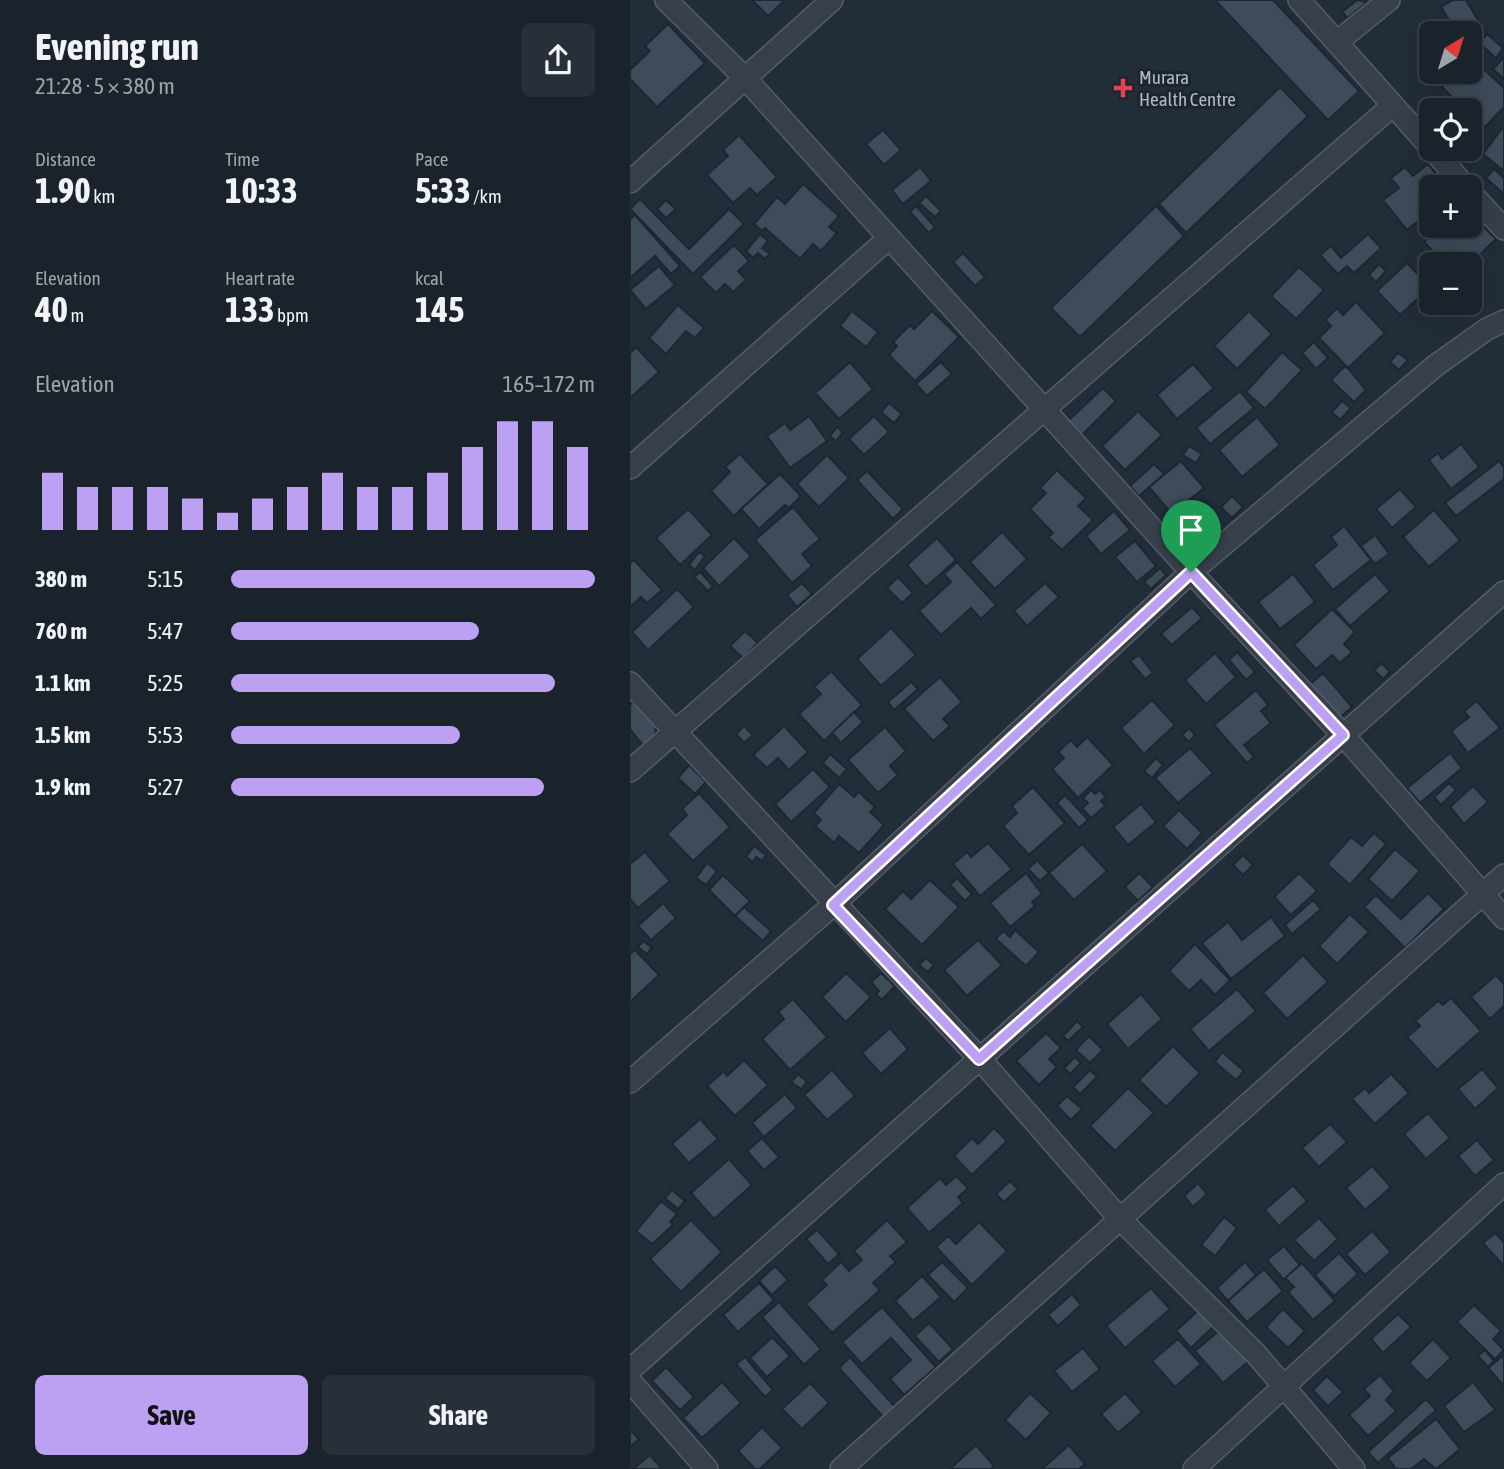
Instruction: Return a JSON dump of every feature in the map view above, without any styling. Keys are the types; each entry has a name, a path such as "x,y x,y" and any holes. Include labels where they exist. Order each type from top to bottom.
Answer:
{"street":[{"path":"666,0 745,78 1191,572 1343,735 1504,918"},
{"path":"630,182 832,0"},
{"path":"1299,0 1455,175"},
{"path":"1337,42 1389,0"},
{"path":"630,771 1392,106"},
{"path":"1482,205 1504,229"},
{"path":"630,468 889,238"},
{"path":"630,1083 833,905 1191,572 1435,366 1487,329 1504,321"},
{"path":"630,1370 1504,592"},
{"path":"630,683 833,905 979,1059 1120,1219 1237,1334 1354,1469"},
{"path":"841,1469 1504,875"},
{"path":"1194,1469 1504,1184"},
{"path":"630,1381 707,1469"}],"building":[{"path":"752,0 785,0 768,16"},
{"path":"1215,0 1273,0 1359,91 1328,120"},
{"path":"1357,0 1367,2 1348,18 1342,12"},
{"path":"1453,0 1466,0 1479,21 1450,21 1441,7"},
{"path":"668,24 705,63 657,107 630,79 630,70 650,51 645,46"},
{"path":"1487,34 1503,48 1496,58 1482,46 1482,40"},
{"path":"1504,57 1504,79 1493,69"},
{"path":"1482,67 1504,88 1504,107 1485,127 1482,124 1482,98 1453,98 1442,87 1445,84 1482,84"},
{"path":"1280,87 1308,116 1186,233 1159,204"},
{"path":"1504,128 1504,171 1483,154"},
{"path":"883,130 901,150 884,165 866,144"},
{"path":"739,135 777,177 757,195 750,188 733,203 707,175 728,156 723,150"},
{"path":"1428,164 1437,175 1419,175 1419,220 1407,230 1383,200 1399,188 1391,178 1405,167 1413,176"},
{"path":"920,167 931,181 903,204 892,190"},
{"path":"1494,169 1504,178 1504,194 1486,178"},
{"path":"803,184 839,216 829,227 837,233 821,251 813,244 800,259 765,228 762,231 754,224 777,197 785,204"},
{"path":"926,196 941,211 935,217 919,203"},
{"path":"640,199 689,249 729,209 744,224 693,274 630,209"},
{"path":"666,200 676,209 666,218 657,209"},
{"path":"916,206 935,227 929,233 910,212"},
{"path":"1156,206 1184,236 1080,337 1051,308"},
{"path":"635,215 680,266 671,274 655,256 630,278 630,219"},
{"path":"1482,226 1496,239 1482,252 1434,252 1424,242 1428,238 1482,238"},
{"path":"760,234 768,241 762,248 770,254 765,259 758,253 753,258 746,251"},
{"path":"1368,234 1381,248 1354,273 1347,266 1338,274 1320,255 1331,246 1341,258"},
{"path":"734,245 749,261 738,271 746,280 733,292 725,284 716,293 700,277"},
{"path":"963,253 985,277 975,286 953,262"},
{"path":"1407,263 1419,276 1419,297 1400,315 1377,291"},
{"path":"1379,264 1386,271 1376,282 1369,275"},
{"path":"659,266 675,285 646,309 630,290"},
{"path":"1299,267 1324,290 1296,319 1271,296"},
{"path":"1356,302 1385,333 1348,368 1319,338 1331,326 1325,320 1337,308 1343,315"},
{"path":"678,305 704,328 695,338 686,331 666,354 649,338"},
{"path":"852,311 878,332 866,347 840,326"},
{"path":"932,311 959,337 915,381 889,355 897,346 893,342 910,325 914,329"},
{"path":"1249,311 1272,334 1237,369 1214,346"},
{"path":"1314,342 1328,358 1316,369 1302,353"},
{"path":"636,347 659,372 630,398 630,353"},
{"path":"1282,352 1302,370 1265,409 1246,392"},
{"path":"1398,353 1408,360 1399,370 1390,362"},
{"path":"850,362 873,389 839,419 815,393"},
{"path":"941,362 952,374 927,396 916,384"},
{"path":"1193,364 1214,388 1177,419 1157,395"},
{"path":"1344,367 1348,368 1366,390 1354,402 1331,380"},
{"path":"1103,388 1116,401 1082,435 1068,421"},
{"path":"1240,391 1254,408 1210,444 1196,428"},
{"path":"1342,401 1351,408 1340,420 1332,412"},
{"path":"889,403 902,414 894,423 881,412"},
{"path":"1138,411 1162,435 1125,470 1102,446"},
{"path":"809,416 827,441 790,468 767,436 785,423 790,430"},
{"path":"874,416 889,432 864,455 849,439"},
{"path":"1257,417 1280,445 1242,477 1219,450"},
{"path":"837,427 843,432 836,441 830,436"},
{"path":"1461,444 1479,467 1451,489 1429,460 1438,453 1442,459"},
{"path":"1189,446 1202,454 1196,463 1183,455"},
{"path":"740,454 768,484 734,516 711,491 730,472 725,467"},
{"path":"827,455 849,478 819,507 797,484"},
{"path":"1181,461 1204,488 1172,514 1149,487"},
{"path":"1499,461 1504,467 1504,479 1456,516 1445,503"},
{"path":"1154,464 1164,474 1139,496 1130,486"},
{"path":"1057,470 1086,498 1078,506 1093,520 1062,550 1048,537 1053,533 1030,509 1046,493 1040,488"},
{"path":"867,471 903,509 893,519 857,480"},
{"path":"780,474 801,496 789,508 785,505 759,529 741,509"},
{"path":"1400,489 1416,507 1392,528 1376,509"},
{"path":"1232,496 1243,507 1232,518 1221,507"},
{"path":"793,507 820,539 802,554 812,566 792,583 755,540"},
{"path":"688,509 712,535 680,565 656,538"},
{"path":"1434,510 1460,540 1429,567 1403,537"},
{"path":"1114,511 1130,530 1101,554 1086,536"},
{"path":"1344,526 1371,560 1333,590 1313,565 1337,545 1331,537"},
{"path":"1002,532 1027,559 995,589 970,562"},
{"path":"1375,535 1389,554 1375,564 1361,546"},
{"path":"734,538 751,556 719,586 703,568"},
{"path":"937,538 956,560 926,587 907,565"},
{"path":"1135,541 1156,566 1137,582 1115,557"},
{"path":"699,552 705,556 695,570 689,565"},
{"path":"634,560 662,590 647,603 641,597 630,607 630,563"},
{"path":"957,562 996,605 981,619 971,608 941,635 919,611 951,582 944,574"},
{"path":"1160,568 1166,575 1151,589 1144,582"},
{"path":"700,572 713,586 708,591 694,577"},
{"path":"1293,574 1315,602 1280,629 1258,602"},
{"path":"1375,574 1390,591 1350,626 1335,609"},
{"path":"898,577 913,593 902,603 887,588"},
{"path":"802,583 812,594 797,607 787,595"},
{"path":"1045,583 1059,597 1027,626 1014,611"},
{"path":"677,589 694,607 648,650 632,632"},
{"path":"1192,607 1202,618 1172,645 1161,634"},
{"path":"1332,609 1355,632 1344,644 1352,652 1340,663 1332,655 1316,669 1294,645"},
{"path":"891,628 916,655 881,686 857,659"},
{"path":"745,631 758,643 743,658 730,646"},
{"path":"1237,652 1255,672 1246,680 1229,660"},
{"path":"1215,653 1236,677 1206,704 1185,680"},
{"path":"1139,655 1153,673 1145,679 1130,661"},
{"path":"1382,663 1390,672 1383,679 1374,670"},
{"path":"831,671 862,705 824,741 799,714 821,694 814,687"},
{"path":"1323,673 1352,707 1337,720 1308,686"},
{"path":"940,677 962,702 943,719 950,726 933,741 904,709"},
{"path":"911,682 918,689 894,710 888,702"},
{"path":"1256,690 1268,705 1261,711 1271,723 1244,745 1254,757 1247,763 1214,725"},
{"path":"636,700 656,724 655,740 646,749 630,729 630,705"},
{"path":"1152,700 1175,725 1144,754 1121,728"},
{"path":"1477,701 1500,728 1468,753 1451,731 1469,717 1464,711"},
{"path":"854,712 863,722 841,743 832,733"},
{"path":"744,726 753,735 744,743 736,734"},
{"path":"784,726 808,752 789,770 778,758 767,768 753,755"},
{"path":"885,727 906,751 890,766 898,775 878,793 848,760"},
{"path":"1189,728 1195,735 1189,742 1182,735"},
{"path":"1087,737 1113,765 1078,798 1052,769 1064,758 1058,752 1071,740 1077,747"},
{"path":"1190,748 1213,773 1178,803 1155,778"},
{"path":"1450,753 1462,768 1420,803 1407,788"},
{"path":"830,754 847,769 839,778 823,763"},
{"path":"1156,758 1163,765 1152,778 1144,771"},
{"path":"689,765 706,782 695,794 678,778"},
{"path":"813,769 830,787 791,822 775,804"},
{"path":"1449,783 1456,790 1441,805 1434,797"},
{"path":"839,784 854,797 859,792 875,807 870,812 884,825 859,853 839,836 834,843 815,826 821,820 814,813"},
{"path":"1473,786 1488,802 1464,824 1450,807"},
{"path":"1033,787 1065,823 1029,855 1003,826 1017,813 1012,806"},
{"path":"1091,790 1095,794 1100,790 1106,797 1101,801 1105,806 1091,818 1082,808 1088,803 1083,798"},
{"path":"699,793 730,827 693,861 667,834 687,815 682,809"},
{"path":"1065,795 1088,820 1079,828 1057,803"},
{"path":"1141,804 1156,822 1128,845 1113,827"},
{"path":"1179,810 1202,833 1187,849 1163,826"},
{"path":"1374,833 1386,844 1350,885 1327,864 1351,837 1362,846"},
{"path":"988,843 1012,869 980,896 953,864 967,852 971,857"},
{"path":"1082,844 1107,871 1074,900 1049,873"},
{"path":"754,846 766,855 762,861 756,857 753,862 746,857"},
{"path":"1395,849 1420,871 1392,901 1368,879"},
{"path":"645,852 670,881 638,908 630,899 630,864"},
{"path":"1243,855 1253,865 1243,875 1233,865"},
{"path":"1037,860 1049,873 1040,881 1028,869"},
{"path":"707,863 717,871 706,885 696,878"},
{"path":"1026,873 1042,894 1032,902 1035,906 1010,927 990,903"},
{"path":"1139,873 1153,887 1138,901 1125,887"},
{"path":"1299,873 1317,891 1291,915 1274,897"},
{"path":"723,875 750,901 735,916 709,890"},
{"path":"957,878 972,894 965,901 950,885"},
{"path":"930,880 959,907 922,945 885,909 903,891 911,899"},
{"path":"1428,893 1444,909 1405,948 1364,907 1376,895 1401,919"},
{"path":"1313,900 1321,909 1292,934 1285,925"},
{"path":"663,903 676,918 651,940 638,926"},
{"path":"744,907 771,931 763,941 735,916"},
{"path":"1350,914 1369,932 1337,964 1319,946"},
{"path":"1271,917 1285,936 1231,979 1202,943 1228,922 1242,940"},
{"path":"1015,930 1039,952 1026,966 996,939 1003,931 1010,937"},
{"path":"978,940 1002,965 967,996 944,970"},
{"path":"643,941 652,948 647,954 638,947"},
{"path":"1195,944 1230,980 1215,995 1201,980 1189,991 1169,971"},
{"path":"635,950 659,975 630,1002 630,954"},
{"path":"1303,955 1328,982 1287,1019 1263,993"},
{"path":"926,958 934,965 928,972 919,965"},
{"path":"846,973 871,997 846,1022 822,997"},
{"path":"881,973 895,986 882,1000 876,994 879,991 871,982"},
{"path":"1496,975 1504,984 1504,1006 1490,1019 1471,997"},
{"path":"1237,989 1256,1011 1209,1051 1190,1029"},
{"path":"1141,994 1162,1019 1128,1049 1107,1024"},
{"path":"1451,998 1481,1031 1437,1070 1407,1037 1420,1026 1415,1021 1438,1001 1443,1005"},
{"path":"793,999 827,1037 790,1070 762,1039 784,1019 778,1012"},
{"path":"1077,1021 1083,1027 1068,1041 1063,1036"},
{"path":"890,1028 908,1049 881,1074 862,1053"},
{"path":"1046,1033 1061,1048 1049,1059 1057,1067 1039,1085 1016,1061"},
{"path":"1089,1036 1103,1050 1090,1063 1076,1050"},
{"path":"1173,1046 1200,1073 1166,1107 1139,1080"},
{"path":"1222,1052 1244,1071 1236,1080 1215,1062"},
{"path":"1075,1057 1081,1063 1070,1074 1064,1068"},
{"path":"744,1060 768,1085 735,1116 707,1086 724,1071 727,1076"},
{"path":"1482,1069 1498,1088 1475,1109 1458,1089"},
{"path":"832,1070 855,1096 827,1120 804,1095"},
{"path":"1090,1070 1097,1077 1080,1094 1073,1087"},
{"path":"798,1074 807,1082 801,1089 791,1082"},
{"path":"1391,1074 1409,1093 1375,1124 1352,1099 1365,1088 1369,1093"},
{"path":"1128,1088 1154,1113 1115,1151 1090,1126"},
{"path":"785,1094 797,1108 764,1137 752,1123"},
{"path":"1067,1096 1082,1109 1071,1120 1057,1106"},
{"path":"1428,1113 1450,1138 1426,1159 1404,1134"},
{"path":"700,1119 718,1139 689,1163 672,1144"},
{"path":"1330,1124 1347,1142 1319,1167 1302,1148"},
{"path":"994,1128 1007,1141 972,1175 954,1156 972,1138 978,1144"},
{"path":"762,1138 779,1157 764,1170 747,1151"},
{"path":"1477,1140 1494,1160 1475,1176 1458,1156"},
{"path":"729,1159 752,1185 714,1219 691,1193"},
{"path":"1372,1166 1391,1187 1365,1210 1346,1188"},
{"path":"956,1176 968,1188 958,1197 963,1203 929,1233 907,1208 940,1178 946,1185"},
{"path":"1010,1181 1018,1189 1004,1202 996,1194"},
{"path":"1198,1183 1207,1194 1193,1207 1184,1196"},
{"path":"1293,1185 1307,1201 1279,1226 1265,1210"},
{"path":"672,1190 685,1201 678,1209 665,1198"},
{"path":"661,1201 677,1214 670,1222 673,1225 652,1244 636,1231"},
{"path":"1224,1217 1237,1228 1215,1256 1201,1245"},
{"path":"1319,1218 1338,1239 1314,1261 1294,1240"},
{"path":"691,1220 722,1252 681,1292 650,1259"},
{"path":"887,1220 907,1242 890,1256 896,1262 873,1283 880,1290 832,1333 806,1304 827,1285 822,1280 841,1262 849,1271 862,1260 854,1251"},
{"path":"979,1222 1007,1251 972,1285 936,1247 948,1236 956,1244"},
{"path":"817,1230 839,1254 828,1264 806,1239"},
{"path":"1372,1231 1391,1252 1365,1275 1346,1254"},
{"path":"1495,1233 1504,1242 1504,1266 1483,1243"},
{"path":"1284,1246 1300,1265 1284,1280 1267,1260"},
{"path":"1339,1253 1358,1274 1334,1296 1315,1275"},
{"path":"942,1262 968,1288 954,1302 928,1275"},
{"path":"1245,1262 1256,1275 1228,1301 1217,1288"},
{"path":"1302,1263 1335,1301 1313,1320 1288,1292 1294,1287 1285,1278"},
{"path":"775,1266 788,1280 772,1295 759,1281"},
{"path":"1264,1269 1283,1291 1247,1322 1228,1301"},
{"path":"922,1276 941,1297 913,1321 895,1301"},
{"path":"759,1283 774,1300 738,1332 723,1315"},
{"path":"1151,1288 1170,1309 1125,1348 1106,1326"},
{"path":"1072,1294 1081,1305 1058,1326 1048,1315"},
{"path":"779,1302 821,1349 804,1365 762,1317"},
{"path":"1474,1305 1501,1331 1493,1339 1504,1350 1495,1359 1457,1322"},
{"path":"882,1307 936,1367 904,1395 890,1379 911,1360 891,1338 862,1364 842,1342"},
{"path":"1200,1309 1215,1325 1191,1348 1176,1331"},
{"path":"1283,1309 1305,1331 1288,1348 1266,1327"},
{"path":"1398,1314 1411,1327 1383,1353 1371,1339"},
{"path":"929,1323 953,1349 939,1362 915,1336"},
{"path":"1221,1329 1249,1361 1223,1383 1195,1351"},
{"path":"772,1337 790,1356 767,1377 750,1358"},
{"path":"1178,1339 1201,1364 1175,1387 1152,1361"},
{"path":"1433,1339 1451,1358 1427,1381 1409,1363"},
{"path":"1083,1348 1100,1369 1072,1392 1054,1371"},
{"path":"1485,1350 1494,1361 1488,1367 1478,1356"},
{"path":"1504,1355 1504,1386 1488,1368"},
{"path":"745,1357 773,1390 765,1397 736,1364"},
{"path":"850,1357 896,1408 884,1418 839,1368"},
{"path":"666,1367 694,1397 680,1410 652,1381"},
{"path":"1380,1375 1394,1391 1386,1400 1396,1411 1368,1436 1349,1415 1370,1396 1364,1389"},
{"path":"1327,1376 1343,1392 1328,1406 1313,1390"},
{"path":"722,1382 741,1403 702,1438 683,1418"},
{"path":"1473,1382 1495,1410 1464,1432 1444,1406"},
{"path":"810,1383 829,1403 802,1429 782,1409"},
{"path":"1030,1393 1051,1413 1026,1440 1005,1420"},
{"path":"1125,1393 1142,1412 1118,1433 1101,1414"},
{"path":"1426,1399 1436,1410 1378,1463 1368,1452"},
{"path":"1436,1419 1460,1449 1436,1469 1424,1459 1411,1469 1396,1469 1388,1458"},
{"path":"762,1427 782,1448 760,1469 755,1469 738,1451"},
{"path":"630,1430 639,1439 630,1447"},
{"path":"976,1445 994,1466 991,1469 950,1469"},
{"path":"1069,1445 1085,1464 1079,1469 1042,1469"},
{"path":"650,1455 662,1469 633,1469"}],"place":[{"name":"Murara Health Centre","path":"1123,88"}],"route":[{"path":"1191,572 1343,735 979,1059 833,905 1191,572"}]}
